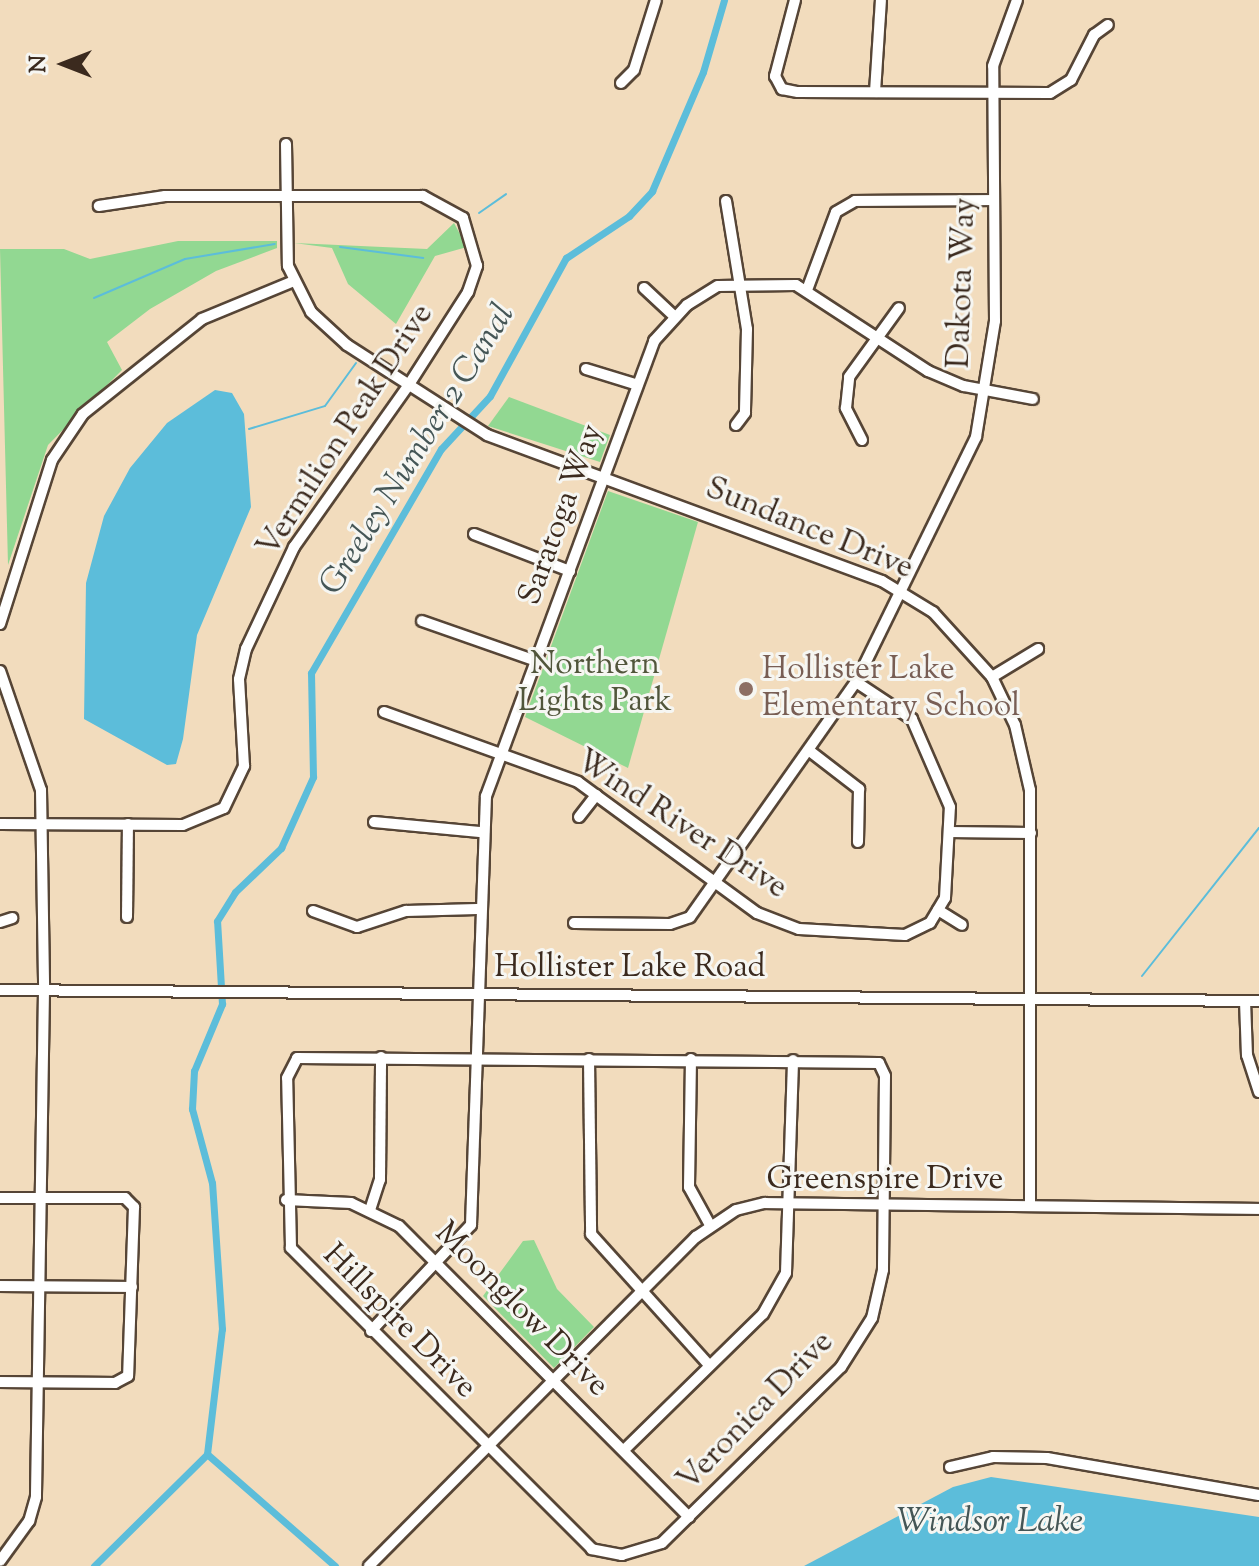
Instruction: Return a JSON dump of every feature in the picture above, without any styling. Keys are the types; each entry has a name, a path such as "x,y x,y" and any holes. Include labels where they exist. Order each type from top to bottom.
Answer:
{"street":[{"path":"621,83 634,70 656,0"},
{"path":"795,0 776,65 778,86 875,92 993,93 1065,87 1094,35 1108,25"},
{"path":"875,92 881,0"},
{"name":"Dakota Way","path":"574,923 670,924 690,917 811,752 856,682 976,437 995,321 994,55 1017,0"},
{"name":"Sundance Drive","path":"286,144 285,197 294,281 324,327 479,431 901,591 950,627 992,677 1022,745 1031,833 1030,1206"},
{"name":"Vermilion Peak Drive","path":"0,824 198,823 233,796 244,766 239,679 246,649 294,547 408,386 475,277 475,243 463,218 423,196 165,196 99,206"},
{"path":"807,290 836,212 855,201 993,200"},
{"path":"726,201 747,329 745,413 736,425"},
{"path":"0,624 52,460 77,422 202,319 294,281"},
{"name":"Saratoga Way","path":"371,1331 440,1263 474,1214 480,832 502,753 654,341 675,317 718,286 738,283 807,290 928,371 985,390 1033,399"},
{"path":"644,288 675,317"},
{"path":"862,440 846,408 849,377 899,308"},
{"path":"586,369 638,385"},
{"path":"474,534 570,571"},
{"path":"422,621 536,661"},
{"path":"992,677 1038,649"},
{"path":"0,671 33,755 42,823 44,991 36,1497 1,1559"},
{"path":"856,682 912,719 934,754 950,807 938,910 962,925"},
{"name":"Wind River Drive","path":"384,712 502,753 596,795 757,913 799,929 905,935 930,923 938,910"},
{"path":"811,752 859,789 858,842"},
{"path":"579,817 596,795"},
{"path":"374,822 480,832"},
{"path":"127,917 128,824"},
{"path":"949,832 1031,833"},
{"path":"313,911 357,927 406,911 477,909"},
{"path":"0,922 12,918"},
{"name":"Hollister Lake Road","path":"0,990 1259,1001"},
{"path":"1245,1001 1258,1086"},
{"path":"286,1200 370,1210 380,1180 381,1057 793,1060 790,1258 779,1290 624,1450"},
{"name":"Hillspire Drive","path":"381,1057 292,1061 286,1200 296,1257 579,1543 612,1554"},
{"path":"589,1059 591,1234 639,1294 709,1365"},
{"path":"691,1059 689,1187 710,1225"},
{"name":"Veronica Drive","path":"612,1554 650,1550 689,1517 854,1352 879,1295 884,1205 882,1066 793,1060"},
{"path":"0,1198 131,1200 132,1287 128,1376 115,1383 0,1382"},
{"name":"Greenspire Drive","path":"369,1566 710,1225 753,1205 1259,1209"},
{"name":"Moonglow Drive","path":"370,1210 440,1263 689,1517"},
{"path":"0,1286 132,1287"},
{"path":"950,1467 993,1457 1047,1458 1259,1495"}],"green space":[{"path":"454,223 467,247 435,256 396,324 348,284 332,248 294,243 427,249"},
{"path":"178,241 277,241 277,248 216,271 150,309 107,342 122,370 48,445 8,565 0,249 64,249 90,259"},
{"path":"509,397 610,435 600,462 488,426"},
{"name":"Northern Lights Park","path":"608,491 698,522 628,768 525,717"},
{"path":"534,1240 557,1289 594,1327 554,1368 483,1296 523,1241"}],"water":[{"path":"215,390 232,393 244,414 251,507 197,635 183,739 176,764 167,765 84,719 86,583 104,516 130,468 167,423"},
{"name":"Windsor Lake","path":"991,1477 1259,1517 1259,1566 804,1566 953,1487"}],"waterway":[{"name":"Greeley Number 2 Canal","path":"94,1566 207,1454 222,1329 212,1183 192,1109 194,1071 222,1004 217,921 235,892 281,848 313,777 311,673 441,449 490,396 566,258 629,216 652,191 703,72 724,0"},
{"path":"479,213 506,194"},
{"path":"94,298 185,259 275,244"},
{"path":"340,247 423,258"},
{"path":"249,429 325,406 356,363"},
{"path":"1142,976 1259,828"},
{"path":"207,1454 335,1566"}],"place":[{"name":"Hollister Lake Elementary School","path":"746,689"}]}
